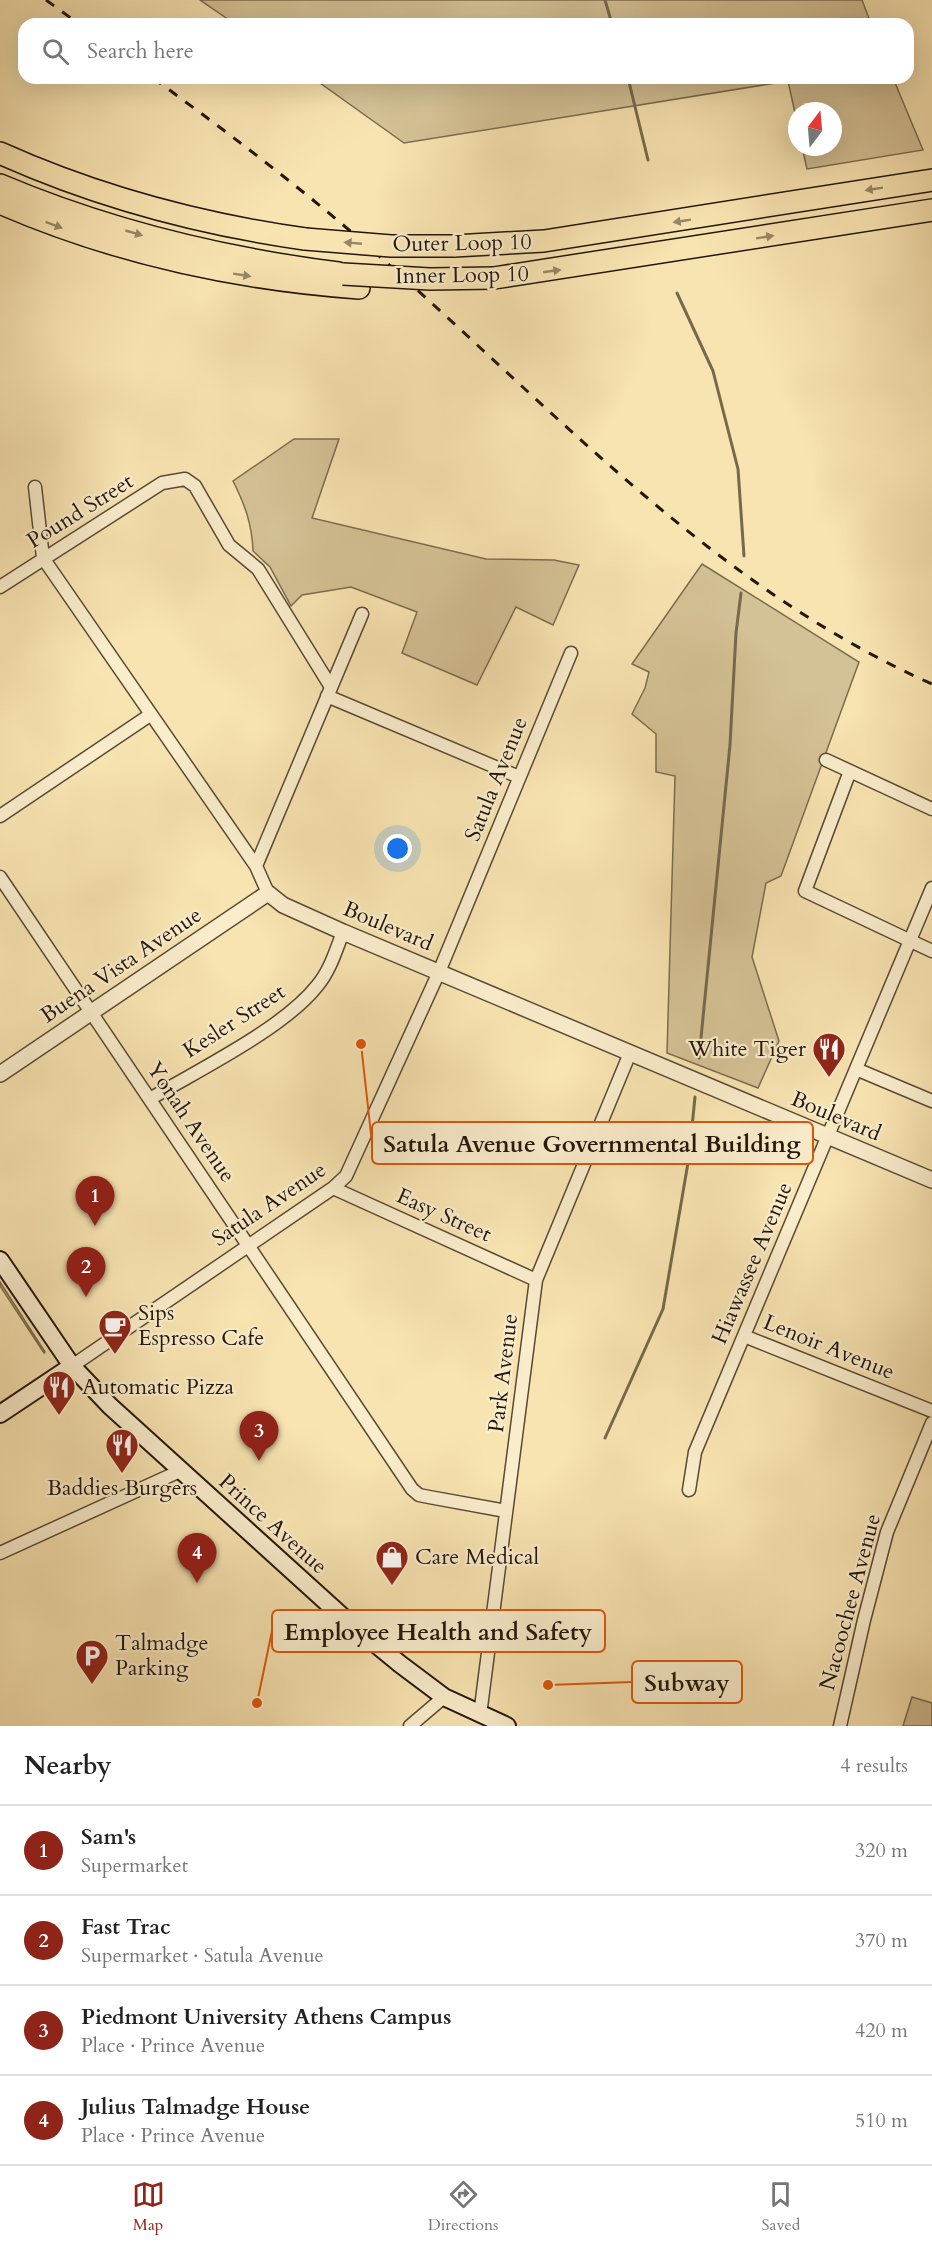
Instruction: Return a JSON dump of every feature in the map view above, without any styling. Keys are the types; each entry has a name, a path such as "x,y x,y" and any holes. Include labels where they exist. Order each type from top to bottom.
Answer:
{"highway":[{"name":"Outer Loop 10","path":"0,153 82,187 158,210 228,227 305,239 391,246 454,246 544,241 932,180"},
{"path":"0,185 63,210 172,244 351,281"},
{"path":"0,202 68,230 158,258 249,277 351,281"},
{"name":"Inner Loop 10","path":"351,281 427,286 494,278 932,210"}],"main road":[{"name":"Prince Avenue","path":"0,1260 72,1366 110,1406 180,1471 352,1625 444,1697 507,1726"},
{"path":"0,1414 72,1366"}],"street":[{"name":"Pound Street","path":"0,588 162,483 178,478 185,479 195,486 229,545 258,569 329,691"},
{"path":"35,487 43,558 150,716 256,866 268,893"},
{"path":"256,866 362,614"},
{"name":"Satula Avenue","path":"72,1366 333,1188 346,1176 439,972 571,653"},
{"path":"329,691 519,777"},
{"path":"0,816 150,716"},
{"path":"826,760 932,809"},
{"path":"850,771 805,891 932,951"},
{"name":"Yonah Avenue","path":"0,877 412,1489 419,1495 506,1511"},
{"name":"Hiawassee Avenue","path":"690,1490 696,1452 932,888"},
{"name":"Boulevard","path":"268,893 283,905 343,932 932,1180"},
{"name":"Buena Vista Avenue","path":"0,1074 268,893"},
{"name":"Kesler Street","path":"150,1099 280,1020 306,999 324,977 343,932"},
{"name":"Park Avenue","path":"480,1715 536,1280 630,1053"},
{"path":"856,1069 932,1101"},
{"name":"Easy Street","path":"333,1188 536,1280"},
{"name":"Lenoir Avenue","path":"744,1336 932,1411"},
{"name":"Nacoochee Avenue","path":"840,1726 887,1532 932,1423"},
{"path":"0,1553 180,1471"},
{"path":"410,1726 444,1697"}],"shaded area":[{"path":"200,0 862,0 869,18 226,18"},
{"path":"321,84 769,84 404,143"},
{"path":"789,84 896,84 923,150 807,169 804,156 842,156 842,102 793,102"},
{"path":"294,439 339,439 312,518 486,559 554,560 579,565 553,625 516,607 477,685 402,653 417,612 351,587 302,595 291,606 270,567 253,551 247,515 233,481"},
{"path":"702,564 859,662 781,876 766,883 752,957 779,1041 758,1088 667,1053 675,776 656,772 656,734 632,714 645,688 649,672 632,664"},
{"path":"0,1282 45,1352 44,1353 0,1286"},
{"path":"912,1697 932,1703 932,1726 903,1726"}],"waterway":[{"path":"605,0 610,18"},
{"path":"629,84 648,160"},
{"path":"677,293 713,371 738,469 744,556"},
{"path":"699,1058 730,745 736,633 741,593"},
{"path":"605,1438 663,1309 689,1157 695,1097"}],"railway":[{"path":"46,0 71,18"},
{"path":"161,84 273,168 331,215 579,438 711,549 781,600 854,645 932,684"}],"place":[{"name":"Satula Avenue Governmental Building","path":"361,1044"},
{"name":"White Tiger","path":"829,1078"},
{"name":"Sam's","path":"95,1226"},
{"name":"Fast Trac","path":"86,1297"},
{"name":"Sips Espresso Cafe","path":"115,1355"},
{"name":"Automatic Pizza","path":"59,1416"},
{"name":"Piedmont University Athens Campus","path":"259,1461"},
{"name":"Baddies Burgers","path":"122,1474"},
{"name":"Julius Talmadge House","path":"197,1583"},
{"name":"Care Medical","path":"392,1586"},
{"name":"Talmadge Parking","path":"92,1685"},
{"name":"Subway","path":"548,1685"},
{"name":"Employee Health and Safety","path":"257,1703"}]}
